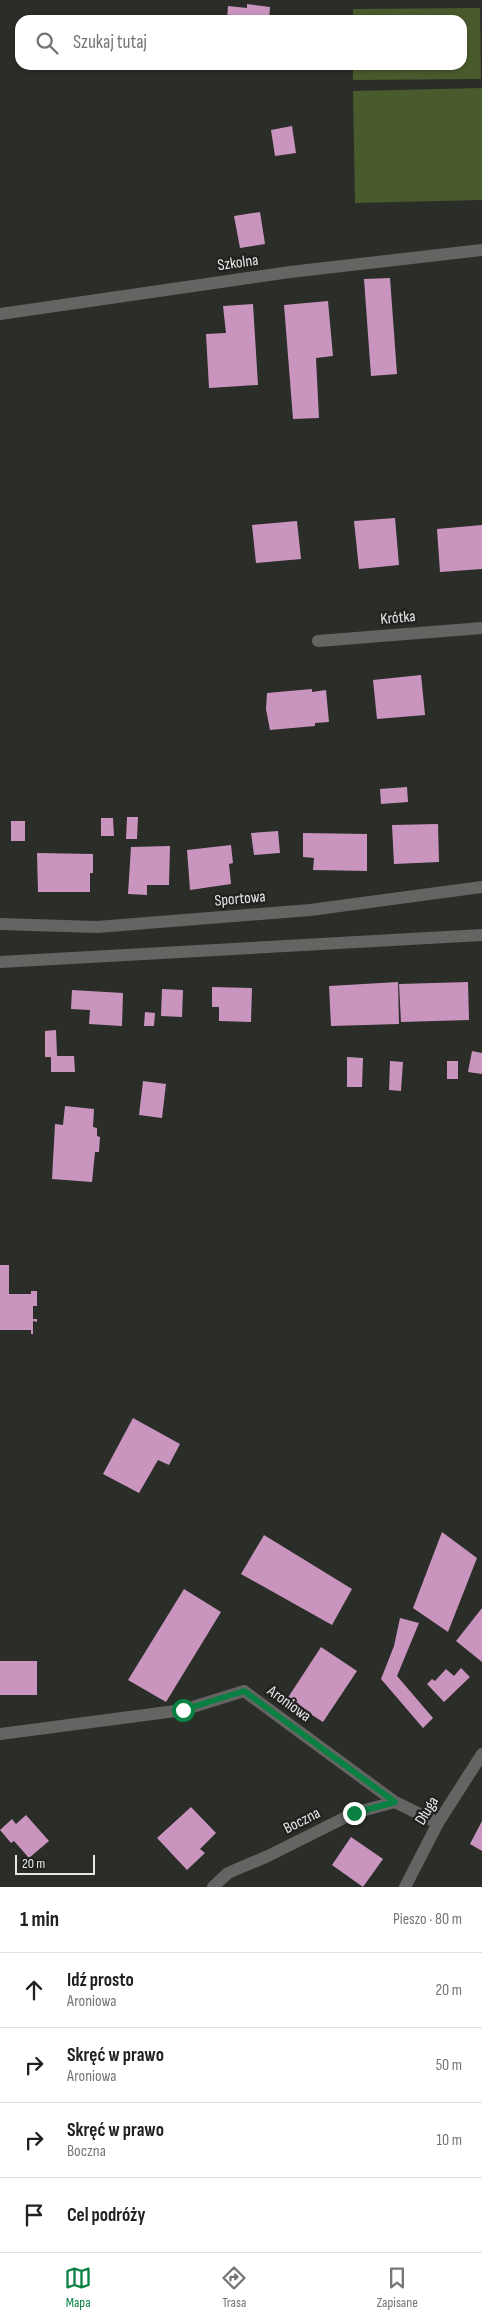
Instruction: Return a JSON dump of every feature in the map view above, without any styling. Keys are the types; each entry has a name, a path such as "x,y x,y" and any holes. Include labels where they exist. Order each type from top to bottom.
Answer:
{"street":[{"name":"Szkolna","path":"0,314 290,272 482,250"},
{"name":"Krótka","path":"318,641 482,628"},
{"name":"Sportowa","path":"0,924 97,928 310,910 482,887"},
{"path":"0,962 482,935"},
{"name":"Aroniowa","path":"0,1734 183,1710 244,1691 395,1802"},
{"name":"Długa","path":"405,1887 438,1823 482,1754"},
{"path":"395,1802 438,1823"},
{"name":"Boczna","path":"213,1887 228,1873 268,1856 354,1813 395,1802"}],"green space":[{"path":"480,8 481,79 353,80 353,70 467,70 467,15 353,15 353,9"},
{"path":"482,88 482,200 355,203 353,91"}],"building":[{"path":"247,4 270,7 269,15 227,15 228,6 247,8"},
{"path":"292,126 296,153 275,156 271,130"},
{"path":"260,212 265,244 240,248 234,216"},
{"path":"390,278 397,374 371,376 364,279"},
{"path":"328,301 333,356 316,358 319,418 293,419 284,305"},
{"path":"253,304 258,385 209,388 206,334 226,333 223,306"},
{"path":"395,518 399,565 359,569 354,521"},
{"path":"297,521 301,559 256,563 252,525"},
{"path":"482,525 482,569 440,572 437,529"},
{"path":"421,675 425,715 377,719 373,680"},
{"path":"312,689 312,692 326,690 329,722 315,723 315,726 270,730 266,709 267,693"},
{"path":"407,787 408,802 381,804 380,789"},
{"path":"127,817 138,817 137,839 126,839"},
{"path":"101,818 113,818 114,836 101,836"},
{"path":"11,821 25,821 25,841 11,841"},
{"path":"438,824 439,862 394,864 392,825"},
{"path":"278,831 280,853 254,855 251,833"},
{"path":"303,833 367,834 367,871 313,870 314,858 303,857"},
{"path":"231,845 233,863 229,864 231,884 190,890 187,850"},
{"path":"170,846 169,885 147,885 147,895 128,894 131,847"},
{"path":"37,853 93,854 90,892 38,892"},
{"path":"398,982 399,1024 331,1026 329,986"},
{"path":"468,982 469,1020 401,1022 399,984"},
{"path":"212,987 252,988 251,1022 219,1021 219,1007 212,1007"},
{"path":"162,989 183,990 182,1017 161,1016"},
{"path":"72,990 123,993 122,1026 89,1024 90,1010 71,1009"},
{"path":"145,1012 155,1013 154,1026 144,1026"},
{"path":"56,1030 57,1056 74,1056 75,1072 51,1072 51,1057 45,1057 45,1031"},
{"path":"472,1051 482,1053 482,1074 468,1072"},
{"path":"347,1057 363,1058 362,1087 347,1087"},
{"path":"390,1061 403,1062 401,1091 389,1090"},
{"path":"447,1061 458,1061 458,1079 447,1079"},
{"path":"143,1081 166,1084 162,1118 139,1115"},
{"path":"65,1106 94,1109 93,1127 97,1128 97,1136 100,1137 99,1152 95,1152 92,1182 52,1179 55,1124 63,1125"},
{"path":"0,1265 9,1265 9,1294 31,1294 31,1291 37,1291 37,1306 33,1306 33,1319 37,1319 37,1322 33,1321 33,1334 31,1334 31,1330 0,1330"},
{"path":"133,1418 180,1444 169,1465 158,1460 139,1493 103,1474"},
{"path":"442,1532 477,1558 448,1632 413,1608"},
{"path":"264,1535 352,1589 332,1625 241,1574"},
{"path":"184,1589 221,1612 166,1702 128,1680"},
{"path":"482,1608 482,1662 456,1641"},
{"path":"400,1618 419,1623 397,1676 433,1718 423,1728 381,1679 394,1646"},
{"path":"321,1647 357,1671 323,1722 287,1699"},
{"path":"0,1661 37,1661 37,1695 0,1695"},
{"path":"461,1668 470,1677 444,1702 427,1684 432,1679 435,1681 446,1669 454,1676"},
{"path":"191,1807 216,1833 200,1849 205,1853 187,1870 157,1838"},
{"path":"26,1815 49,1841 29,1858 14,1841 11,1843 0,1830 12,1819 16,1824"},
{"path":"482,1821 482,1851 470,1844"},
{"path":"351,1837 383,1859 363,1887 332,1865"}],"route":[{"path":"183,1710 244,1691 395,1802 354,1813"}]}
